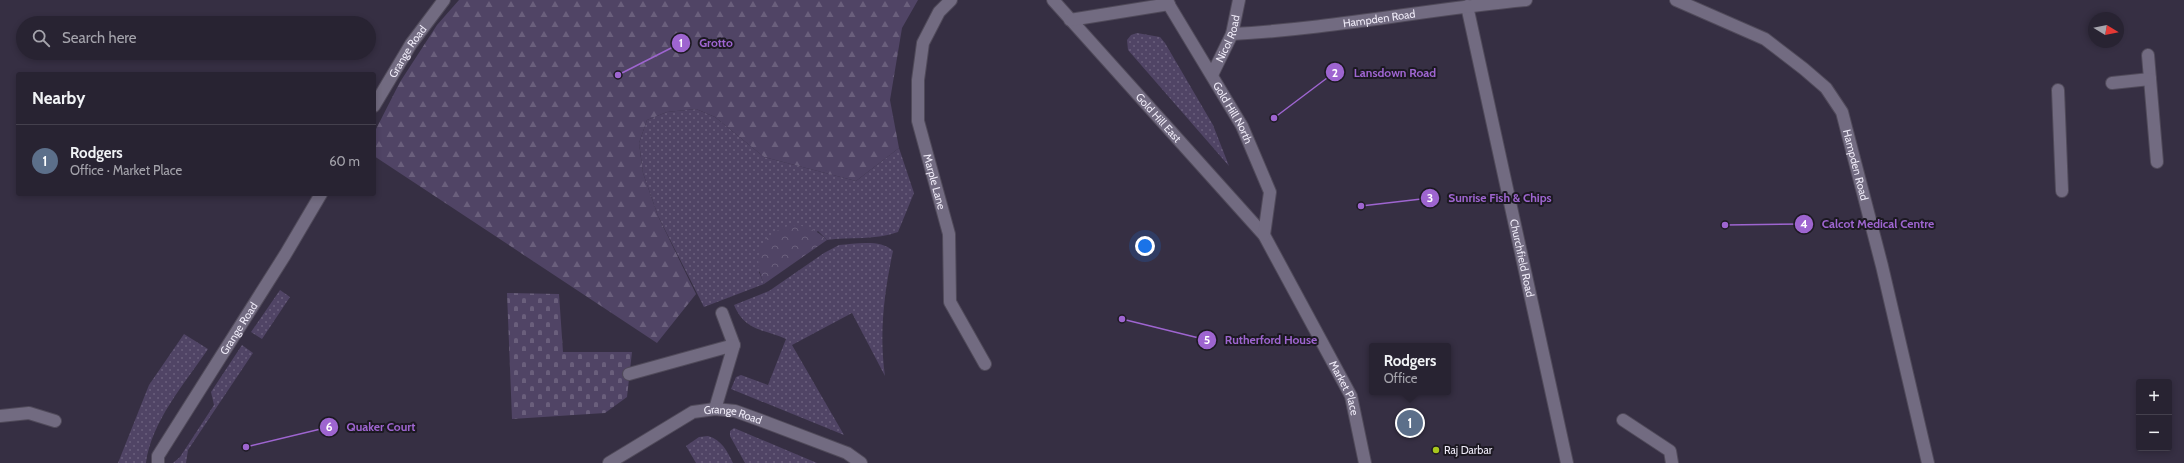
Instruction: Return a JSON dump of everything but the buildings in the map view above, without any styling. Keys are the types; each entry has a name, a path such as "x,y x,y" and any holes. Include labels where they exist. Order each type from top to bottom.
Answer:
{"street":[{"name":"Grange Road","path":"376,103 411,44 444,0"},
{"name":"Marple Lane","path":"951,0 939,12 924,43 918,80 918,121 949,234 950,302 984,364"},
{"name":"Gold Hill East","path":"1053,0 1264,234"},
{"name":"Nicol Road","path":"1212,75 1232,34 1239,0"},
{"name":"Hampden Road","path":"1232,34 1288,32 1467,6 1526,0"},
{"name":"Hampden Road","path":"1676,0 1765,39 1826,88 1842,112 1882,266 1928,463"},
{"path":"1070,20 1167,2"},
{"name":"Gold Hill North","path":"1167,2 1242,126 1270,192 1264,234"},
{"name":"Churchfield Road","path":"1467,6 1567,463"},
{"path":"2148,55 2157,162"},
{"path":"2112,83 2150,79"},
{"path":"2058,90 2062,191"},
{"name":"Grange Road","path":"158,463 158,456 285,255 320,196"},
{"name":"Market Place","path":"1264,234 1351,396 1365,463"},
{"path":"715,409 734,344 722,313"},
{"path":"629,374 734,344"},
{"name":"Grange Road","path":"610,463 693,412 715,409 735,411 760,420 847,453 861,463"},
{"path":"0,416 28,414 55,421"},
{"path":"1623,420 1670,451 1672,463"}],"green space":[{"path":"459,0 918,0 902,28 890,100 899,148 856,181 764,157 715,117 696,109 667,112 647,120 639,143 643,173 658,216 696,294 657,343 376,157 376,129 400,82 437,25"},
{"path":"1137,33 1160,37 1165,43 1213,125 1229,166 1128,50 1127,40 1131,35"},
{"path":"696,109 715,117 764,157 856,181 899,148 914,193 898,232 890,235 827,240 818,231 759,272 764,284 704,307 658,216 643,173 639,143 647,120 667,112"},
{"path":"792,225 803,226 811,229 827,240 764,284 760,273 759,264 759,255 762,247 766,240 773,234"},
{"path":"868,243 882,245 893,251 883,314 882,345 885,376 852,313 792,345 844,435 731,389 736,377 741,375 768,385 786,339 749,325 738,314 734,305 769,291 824,253 839,245"},
{"path":"280,290 290,297 262,339 251,332"},
{"path":"507,293 559,294 563,352 632,352 627,397 605,413 512,419"},
{"path":"184,334 208,349 170,403 149,448 146,463 118,463 149,385"},
{"path":"242,345 253,353 188,450 186,463 173,463 180,457 214,405 211,392"},
{"path":"734,428 817,463 745,463 730,436 730,431"},
{"path":"708,436 720,443 726,450 733,463 696,463 686,446 699,437"}],"place":[{"name":"Grotto","path":"618,75"},
{"name":"Lansdown Road","path":"1274,118"},
{"name":"Sunrise Fish & Chips","path":"1361,206"},
{"name":"Calcot Medical Centre","path":"1725,225"},
{"name":"Rutherford House","path":"1122,319"},
{"name":"Rodgers","path":"1410,423"},
{"name":"Quaker Court","path":"246,447"},
{"name":"Raj Darbar","path":"1436,450"}]}
